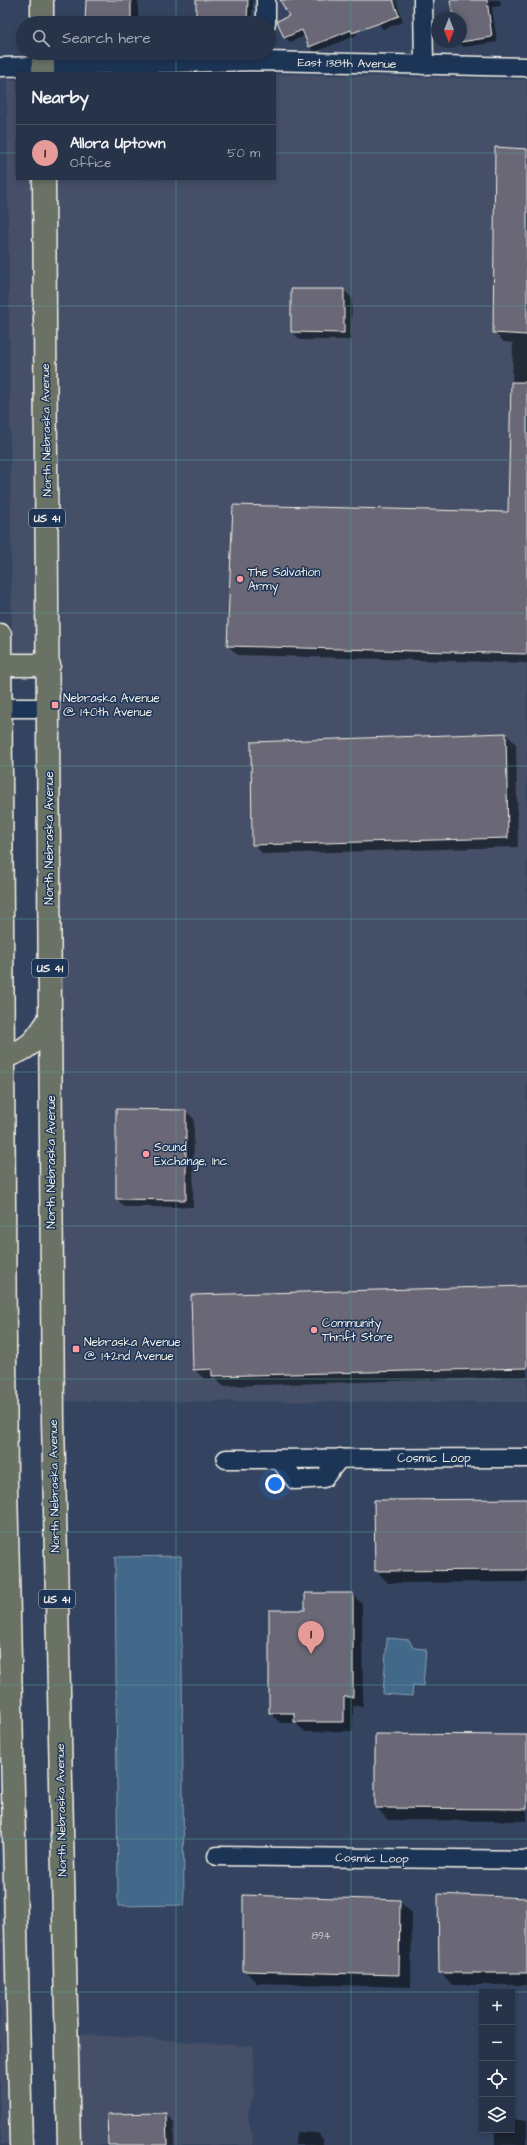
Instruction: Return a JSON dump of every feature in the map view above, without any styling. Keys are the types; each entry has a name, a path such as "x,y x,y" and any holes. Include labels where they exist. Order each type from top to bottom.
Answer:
{"main road":[{"path":"42,0 42,16"},
{"name":"North Nebraska Avenue","path":"44,180 49,666 53,1420 69,2145"},
{"path":"0,635 1,1057 6,1484 21,2145"},
{"path":"0,665 49,666"},
{"path":"1,1057 18,1053 36,1041 50,1018"}],"street":[{"path":"266,0 266,16"},
{"path":"423,0 424,64"},
{"name":"East 138th Avenue","path":"276,57 527,67"},
{"name":"East 138th Avenue","path":"0,67 43,64 170,60"},
{"path":"0,708 49,708"},
{"name":"Cosmic Loop","path":"226,1459 279,1459 295,1480 324,1478 340,1458 527,1458"},
{"name":"Cosmic Loop","path":"217,1856 527,1860"}],"shaded area":[{"path":"276,74 527,80 527,1402 65,1401 61,1022 66,1014 61,1011 61,653 56,180 276,180"},
{"path":"7,80 16,80 16,180 32,180 37,652 12,652"},
{"path":"181,1556 184,1905 118,1906 115,1557"},
{"path":"387,1638 409,1640 413,1648 426,1649 423,1686 413,1685 412,1696 383,1694"},
{"path":"1,1772 10,2145 0,2145"},
{"path":"78,2034 253,2046 254,2095 248,2114 253,2145 80,2145"}],"building":[{"path":"86,0 131,0 131,16 85,16"},
{"path":"196,0 248,0 247,16 196,16"},
{"path":"280,0 393,0 399,16 352,33 351,30 309,47 302,30 284,38 277,21 289,16"},
{"path":"450,0 487,0 492,37 467,41 467,12 452,12"},
{"path":"495,147 527,149 527,335 493,333"},
{"path":"291,289 344,289 344,333 291,332"},
{"path":"511,382 527,382 527,654 227,646 233,505 508,512"},
{"path":"506,733 508,838 252,845 251,742"},
{"path":"116,1109 186,1110 186,1200 116,1199"},
{"path":"527,1286 527,1368 212,1376 212,1369 193,1370 191,1295"},
{"path":"527,1499 527,1570 375,1571 374,1500"},
{"path":"305,1593 353,1593 353,1697 344,1697 344,1722 294,1722 294,1713 269,1713 269,1610 305,1610"},
{"path":"375,1734 527,1735 527,1809 375,1808"},
{"path":"438,1894 527,1898 527,1973 439,1973"},
{"path":"243,1895 400,1900 399,1975 243,1971"},
{"path":"166,2113 167,2145 108,2145 107,2114"}],"place":[{"name":"The Salvation Army","path":"240,579"},
{"name":"Nebraska Avenue @ 140th Avenue","path":"55,705"},
{"name":"Sound Exchange, Inc.","path":"146,1154"},
{"name":"Community Thrift Store","path":"314,1330"},
{"name":"Nebraska Avenue @ 142nd Avenue","path":"76,1349"},
{"name":"Allora Uptown","path":"311,1654"}]}
